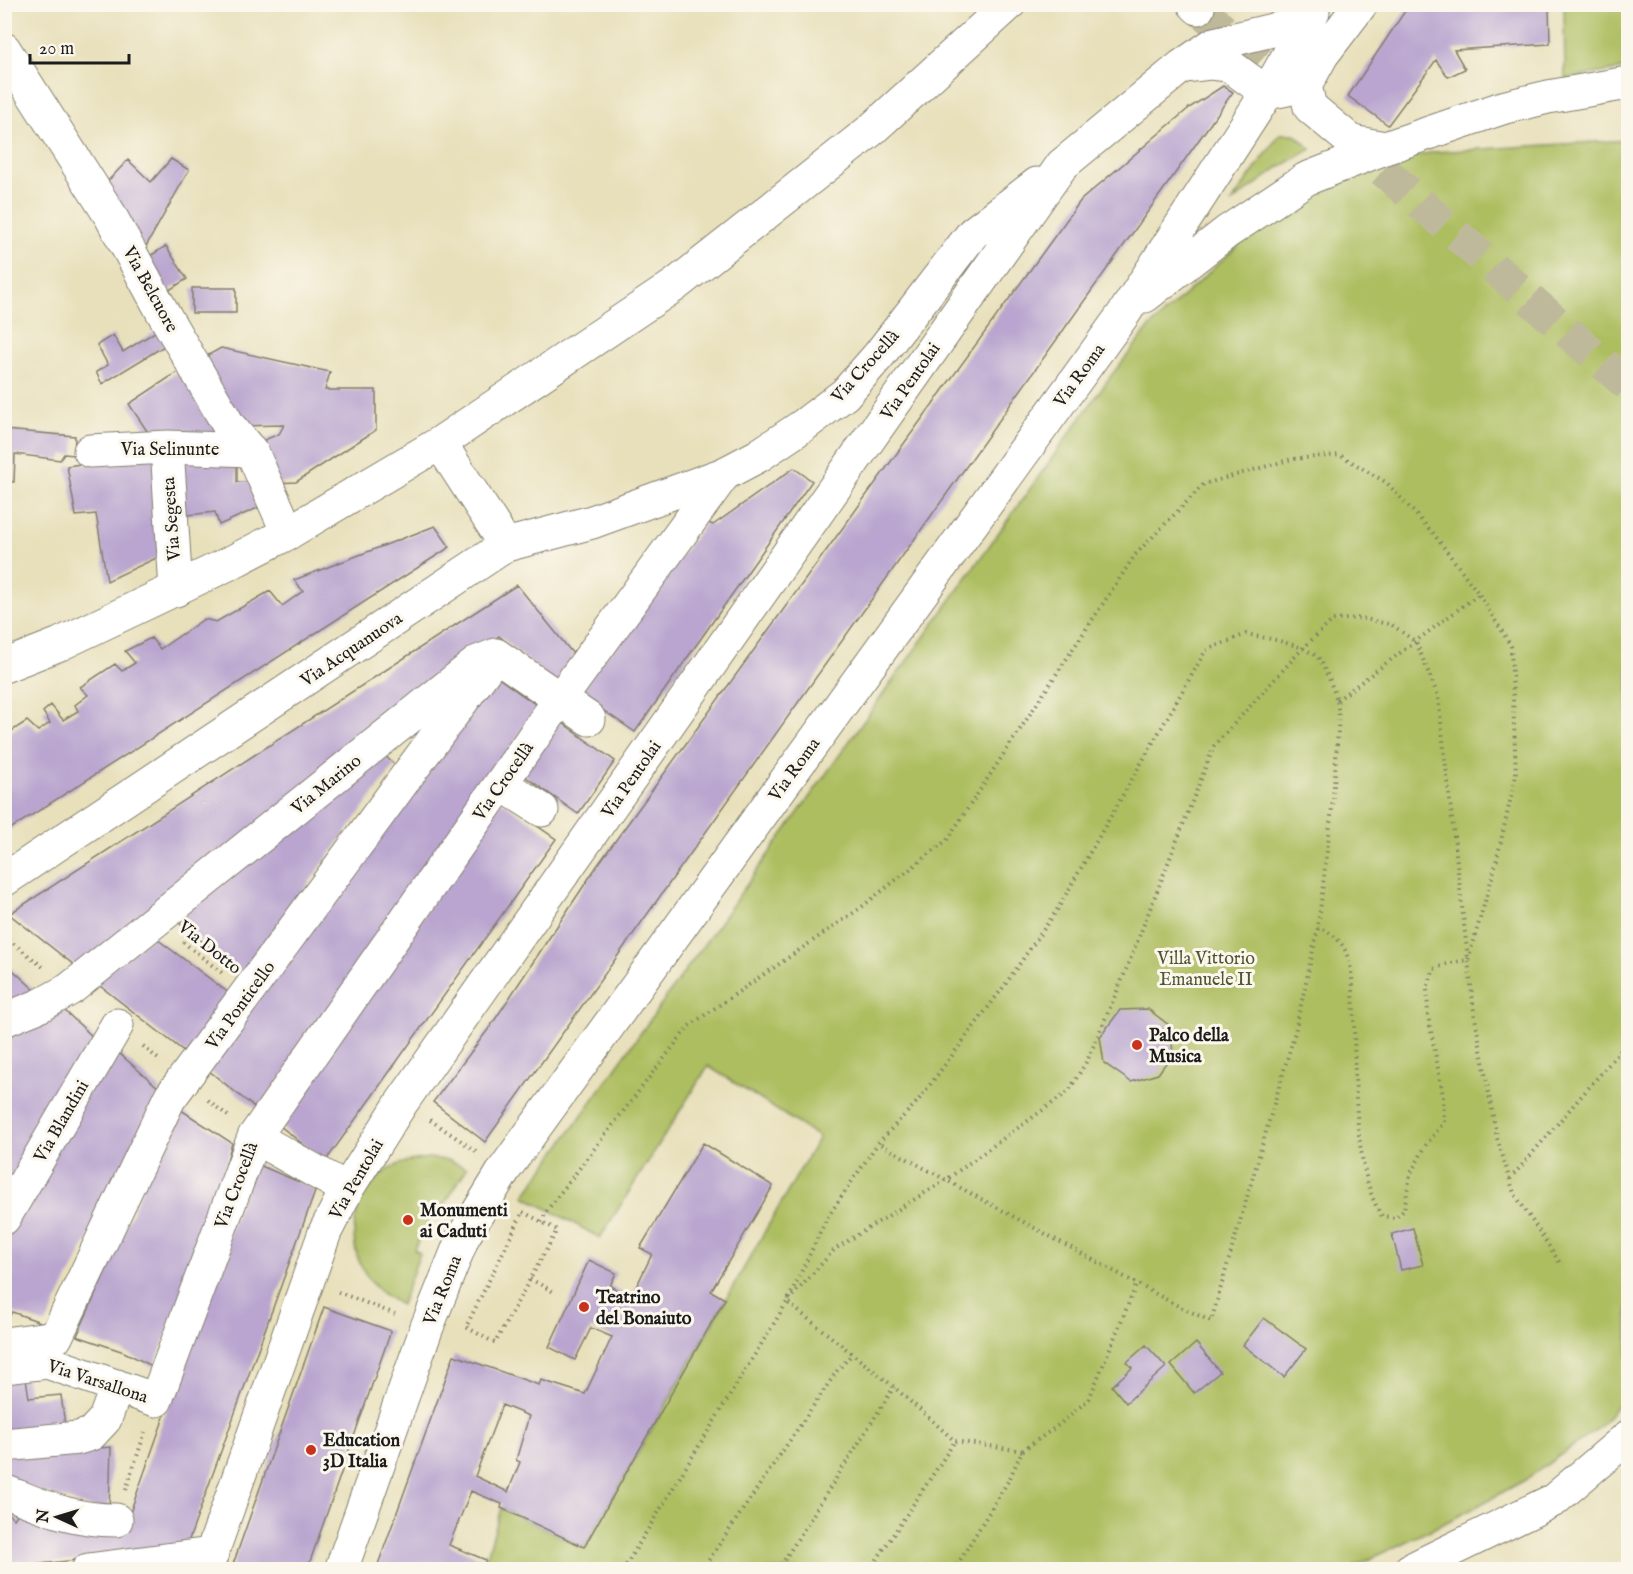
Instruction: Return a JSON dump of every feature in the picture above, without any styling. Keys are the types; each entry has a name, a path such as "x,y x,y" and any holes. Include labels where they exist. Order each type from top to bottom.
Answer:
{"street":[{"path":"4,666 60,644 176,590 288,533 440,443 675,285 870,131 1009,4"},
{"path":"1360,4 1322,55 1305,86 1310,107 1352,142 1385,148"},
{"name":"Via Pentolai","path":"208,1562 325,1232 347,1189 402,1102 1062,165 1182,66 1214,44 1312,13"},
{"name":"Via Roma","path":"341,1569 427,1327 463,1237 504,1170 1125,312 1267,93 1312,13"},
{"name":"Via Belcuore","path":"4,49 110,215 162,311 229,426 250,450 288,533"},
{"path":"1182,66 1210,63 1229,65 1267,93 1305,86"},
{"path":"1125,312 1227,232 1306,179 1385,148 1502,108 1614,84 1629,83"},
{"name":"Via Crocellà","path":"156,1400 254,1137 560,699 724,474 758,456 845,394 879,355 973,233 1062,165"},
{"path":"440,443 506,545"},
{"name":"Via Selinunte","path":"90,451 166,447 250,450"},
{"name":"Via Segesta","path":"166,447 176,590"},
{"name":"Via Acquanuova","path":"4,880 506,545 592,522 724,474"},
{"path":"496,655 589,719"},
{"name":"Via Marino","path":"4,1020 41,1005 70,989 478,662 496,655"},
{"name":"Via Ponticello","path":"4,1344 56,1337 169,1099 496,655"},
{"path":"501,784 542,810"},
{"name":"Via Blandini","path":"4,1218 117,1025"},
{"path":"254,1137 347,1189"},
{"name":"Via Varsallona","path":"4,1367 47,1362 156,1400"},
{"path":"4,1445 78,1438 91,1434 105,1419 117,1386"},
{"path":"1410,1569 1554,1500 1629,1437"},
{"path":"4,1491 65,1515 90,1520 116,1520"},
{"path":"88,1569 208,1562"}],"path":[{"path":"541,1222 548,1209 688,1026 859,909 947,840 1135,555 1204,484 1292,459 1340,455 1387,483 1434,533 1479,594 1511,646 1516,775 1495,867 1468,960"},
{"path":"1337,700 1479,594"},
{"path":"787,1302 835,1249 947,1179 1068,1092 1088,1059 1124,975 1214,746 1303,648 1333,620 1361,618 1392,625 1416,642 1438,696 1474,1012 1497,1138 1514,1194 1560,1263"},
{"path":"623,1569 787,1302 827,1218 878,1143 917,1102 1002,989 1057,910 1206,650 1246,634 1303,648 1318,657 1337,700 1339,717 1333,799 1318,928 1295,1032 1210,1322 878,1143"},
{"name":"Via Dotto","path":"155,921 248,994"},
{"path":"1318,928 1327,930 1344,947 1353,976 1359,1142 1374,1204 1382,1216 1396,1218 1404,1210 1410,1175 1426,1145 1444,1122 1443,1095 1428,1015 1427,988 1434,969 1449,963 1468,960"},
{"path":"1510,1179 1629,1042"},
{"path":"402,1102 504,1170"},
{"path":"523,1212 541,1222 557,1230 495,1343 466,1327 523,1212"},
{"path":"530,1279 554,1292"},
{"path":"309,1280 427,1327"},
{"path":"954,1569 1010,1478 1022,1451 1060,1424 1089,1399 1137,1283"},
{"path":"787,1302 894,1387 955,1441 1022,1451"},
{"path":"702,1569 837,1371 852,1354"},
{"path":"778,1569 894,1387"},
{"path":"116,1520 156,1400"},
{"path":"870,1569 955,1441"}],"green space":[{"path":"1564,5 1628,5 1628,68 1565,79"},
{"path":"1280,134 1294,134 1311,149 1278,168 1231,203"},
{"name":"Villa Vittorio Emanuele II","path":"1628,140 1628,1392 1600,1427 1525,1480 1461,1515 1349,1569 483,1570 501,1508 584,1547 819,1137 708,1066 600,1238 524,1196 1110,377 1150,327 1259,226 1318,191 1389,162 1434,152"},
{"path":"428,1158 448,1160 467,1168 443,1207 435,1205 414,1250 420,1253 401,1305 376,1287 361,1265 354,1236 355,1220 366,1192 376,1180 397,1165"}],"building":[{"path":"1413,4 1534,4 1534,8 1549,7 1550,44 1454,50 1465,69 1448,77 1436,60 1388,125 1348,96 1407,8"},
{"path":"1223,86 1233,92 485,1142 433,1102 490,1027 597,866 1081,200 1189,108"},
{"path":"171,159 189,170 145,248 105,184 128,160 151,182"},
{"path":"166,246 187,279 166,292 145,259"},
{"path":"192,288 236,288 236,313 192,313"},
{"path":"158,330 166,345 102,384 96,372 108,365 97,345 113,335 123,352"},
{"path":"221,348 330,372 325,390 376,390 376,430 296,482 276,483 262,441 279,434 284,425 241,426 203,358"},
{"path":"182,369 226,445 153,440 129,404"},
{"path":"4,430 75,436 74,455 64,454 60,460 15,454 14,482 4,481"},
{"path":"177,452 237,454 237,482 257,481 260,507 219,525 215,512 179,516"},
{"path":"162,453 165,554 107,581 96,514 76,516 67,466"},
{"path":"794,468 812,481 635,732 578,693 706,522 713,525"},
{"path":"435,526 450,547 4,833 4,736 27,721 38,731 50,723 43,712 51,705 63,720 78,711 75,705 88,695 80,687 115,664 122,671 135,663 125,651 151,638 160,649 204,619 216,622 270,591 282,606 303,591 294,580"},
{"path":"517,585 574,655 558,686 499,636 78,968 9,914"},
{"path":"493,674 539,707 259,1111 208,1070"},
{"path":"557,719 615,761 578,814 519,772"},
{"path":"382,753 395,765 243,973 175,920"},
{"path":"501,801 556,839 325,1162 279,1125"},
{"path":"153,936 230,994 190,1056 95,982"},
{"path":"4,962 38,993 4,1006"},
{"path":"63,1009 96,1040 5,1198 5,1033"},
{"name":"Palco della Musica","path":"1148,1009 1170,1026 1173,1053 1158,1074 1131,1082 1104,1063 1100,1037 1120,1010"},
{"path":"113,1048 161,1090 46,1324 12,1312 4,1326 4,1241"},
{"path":"178,1108 232,1143 226,1164 230,1169 154,1367 124,1352 77,1336"},
{"path":"703,1143 773,1186 711,1291 725,1299 584,1547 501,1508 502,1504 471,1491 449,1545 486,1560 483,1570 376,1570 454,1355 539,1385 541,1380 585,1394 612,1337 591,1328 575,1360 549,1347 589,1260 616,1273 610,1286 631,1298 652,1254 640,1248","holes":["502,1405 529,1416 516,1460 520,1462 508,1492 475,1476"]},
{"path":"254,1163 316,1189 186,1548 4,1568 4,1509 14,1519 19,1512 125,1527"},
{"path":"1413,1228 1423,1265 1401,1270 1392,1234"},
{"name":"Education 3D Italia","path":"324,1307 391,1331 307,1570 231,1570"},
{"path":"1264,1318 1306,1349 1284,1377 1243,1345"},
{"path":"1196,1343 1220,1372 1194,1393 1171,1365"},
{"path":"1146,1345 1166,1367 1126,1403 1112,1386 1132,1368 1127,1362"},
{"path":"26,1379 29,1398 61,1395 65,1425 4,1433 4,1382"},
{"path":"111,1447 109,1513 4,1480 4,1456"}],"tunnel":[{"path":"1198,8 1298,96"},
{"path":"1346,138 1628,385"}],"place":[{"name":"Palco della Musica","path":"1137,1045"},
{"name":"Monumenti ai Caduti","path":"408,1220"},
{"name":"Teatrino del Bonaiuto","path":"584,1307"},
{"name":"Education 3D Italia","path":"311,1450"}]}
